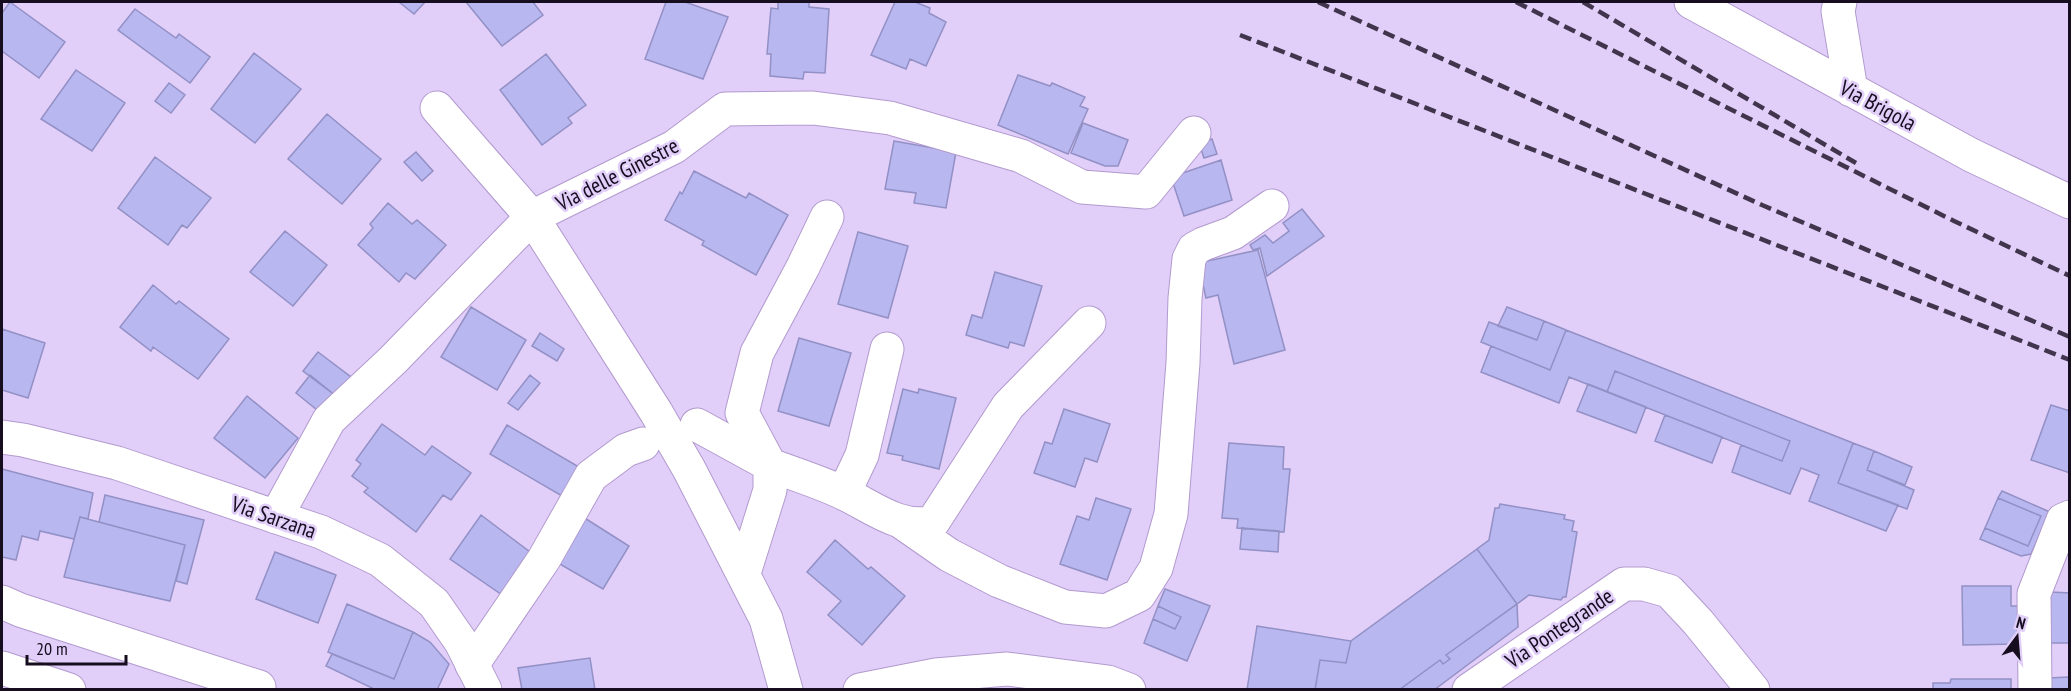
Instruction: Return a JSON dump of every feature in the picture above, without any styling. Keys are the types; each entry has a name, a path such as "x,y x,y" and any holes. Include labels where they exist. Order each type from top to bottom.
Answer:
{"street":[{"name":"Via Brigola","path":"1690,2 1971,155 2070,202"},
{"path":"1840,2 1838,11 1851,90"},
{"path":"437,108 532,217 656,412 689,469 766,619 786,690"},
{"name":"Via delle Ginestre","path":"276,517 329,420 393,360 532,217 674,147 725,109 813,108 890,118 1021,156 1082,187 1146,192 1194,133"},
{"path":"697,425 770,465 844,493 900,521 950,555 999,581 1065,607 1106,611 1139,595 1156,568 1171,514 1183,363 1185,298 1190,259 1194,249 1233,233 1272,206"},
{"path":"744,573 770,490 770,465 742,413 757,353 827,217"},
{"path":"900,521 923,525 933,522 1008,406 1089,323"},
{"path":"844,493 862,455 887,349"},
{"name":"Via Sarzana","path":"2,437 117,463 321,532 380,560 434,603 461,642 479,677"},
{"path":"479,677 591,476 626,450 643,444"},
{"path":"2035,690 2034,594 2063,520 2070,517"},
{"name":"Via Pontegrande","path":"1469,690 1624,584 1644,584 1669,591 1698,622 1753,690"},
{"path":"2,602 20,610 259,687 258,690"},
{"path":"2,668 69,690"},
{"path":"860,690 936,675 1008,669 1108,682 1128,690"}],"building":[{"path":"10,2 65,42 39,78 2,51 2,13"},
{"path":"399,2 425,2 414,14"},
{"path":"466,2 533,2 543,15 502,46"},
{"path":"666,2 685,2 728,17 703,79 645,59"},
{"path":"778,2 809,2 809,7 829,9 825,73 804,72 803,79 770,76 771,54 767,54 771,8 778,9"},
{"path":"895,2 915,2 930,8 929,13 946,22 926,66 910,59 906,69 871,55"},
{"path":"135,9 176,38 179,34 210,57 190,83 118,30"},
{"path":"254,53 301,89 255,143 211,109"},
{"path":"546,54 586,105 568,118 572,123 542,145 500,90"},
{"path":"76,70 125,103 92,151 41,119"},
{"path":"1018,75 1050,86 1052,83 1085,97 1080,106 1088,109 1068,154 998,125"},
{"path":"169,83 185,95 171,113 155,101"},
{"path":"327,114 381,159 342,204 288,159"},
{"path":"1083,123 1128,140 1118,166 1105,166 1071,153"},
{"path":"1212,139 1217,154 1204,158 1199,143"},
{"path":"894,141 956,152 946,208 914,203 916,193 885,189"},
{"path":"416,152 433,171 422,181 404,162"},
{"path":"155,157 211,198 187,228 182,225 168,245 118,208"},
{"path":"1221,160 1232,200 1184,216 1171,177"},
{"path":"694,171 746,198 749,193 788,215 756,275 702,245 704,241 665,220"},
{"path":"388,203 412,224 417,220 446,245 415,279 406,273 399,282 358,245 373,228 370,224"},
{"path":"1302,209 1324,236 1267,276 1260,248 1253,250 1250,245 1265,235 1273,243 1289,231 1283,223"},
{"path":"285,231 327,265 293,306 250,272"},
{"path":"858,232 908,246 888,318 838,304"},
{"path":"1258,250 1285,350 1234,364 1218,295 1206,298 1198,263"},
{"path":"995,272 1042,286 1024,346 1010,342 1008,348 966,335 972,315 982,318"},
{"path":"153,285 176,304 179,301 229,339 198,379 153,347 151,351 120,327"},
{"path":"471,307 526,340 497,390 441,357"},
{"path":"1507,307 1544,321 1537,340 1498,326"},
{"path":"1544,321 1566,330 1550,370 1481,342 1489,322 1537,340"},
{"path":"2,329 45,343 28,398 2,390"},
{"path":"1566,330 1853,443 1838,483 1898,505 1886,531 1809,501 1819,475 1801,468 1790,494 1732,472 1741,445 1782,461 1790,441 1615,371 1607,392 1569,377 1559,403 1481,372 1491,346 1550,370"},
{"path":"540,333 564,349 557,361 532,346"},
{"path":"799,338 851,353 829,426 778,411"},
{"path":"318,352 351,377 336,396 303,371"},
{"path":"1615,371 1790,441 1782,461 1607,392"},
{"path":"310,375 336,396 322,414 296,393"},
{"path":"530,375 540,383 518,410 508,403"},
{"path":"1588,384 1646,407 1636,433 1577,411"},
{"path":"903,389 918,393 919,389 956,398 939,469 902,460 903,456 887,453"},
{"path":"247,396 298,438 265,478 214,438"},
{"path":"2051,405 2070,411 2070,473 2031,460"},
{"path":"1064,409 1110,424 1097,462 1085,458 1075,487 1034,473 1045,442 1052,444"},
{"path":"1665,415 1722,437 1712,463 1655,441"},
{"path":"382,424 425,455 432,446 471,473 451,500 443,495 416,532 364,492 368,488 352,476 361,464 356,460"},
{"path":"507,425 579,467 562,496 490,454"},
{"path":"1229,443 1284,447 1283,469 1290,469 1284,532 1237,528 1238,519 1222,518"},
{"path":"1853,443 1874,451 1867,470 1914,490 1907,509 1838,483"},
{"path":"1874,451 1912,467 1905,485 1867,470"},
{"path":"2,469 93,493 88,519 80,517 74,539 40,531 38,540 22,536 16,560 2,557"},
{"path":"2002,491 2050,512 2031,554 2021,556 1980,539 1985,528 2028,546 2041,516 1998,498"},
{"path":"105,495 204,520 187,584 176,581 185,545 99,522"},
{"path":"1096,498 1131,509 1107,580 1060,564 1077,516 1089,520"},
{"path":"1998,498 2041,516 2028,546 1985,528"},
{"path":"1500,504 1565,515 1564,519 1574,521 1572,531 1577,532 1566,597 1561,600 1529,595 1517,604 1477,549 1489,540 1495,508 1499,508"},
{"path":"481,515 534,555 505,597 450,559"},
{"path":"80,517 185,545 170,601 64,577"},
{"path":"583,517 629,546 603,589 558,563"},
{"path":"1242,528 1279,531 1278,552 1240,549"},
{"path":"835,540 868,569 871,567 905,596 862,645 828,615 841,601 807,572"},
{"path":"1477,549 1517,604 1446,655 1450,659 1443,664 1440,660 1399,690 1315,690 1320,660 1346,663 1351,641"},
{"path":"275,552 336,575 318,623 256,599"},
{"path":"1962,586 2011,586 2011,606 2018,606 2017,644 1963,645"},
{"path":"1165,589 1210,606 1187,661 1144,643 1153,619 1175,629 1181,617 1158,606"},
{"path":"2050,592 2070,593 2070,643 2048,643"},
{"path":"347,604 413,632 394,679 328,652"},
{"path":"1517,604 1518,627 1434,690 1399,690 1440,660 1443,664 1450,659 1446,655"},
{"path":"1158,606 1181,617 1175,629 1153,619"},
{"path":"1257,626 1351,641 1346,663 1320,660 1315,690 1247,690"},
{"path":"413,632 430,642 449,664 437,690 376,690 326,666 332,654 394,679"},
{"path":"590,658 595,690 522,690 518,668"},
{"path":"2070,677 2070,690 2048,690 2048,678"},
{"path":"1951,679 2011,679 2011,690 1933,690 1933,683 1950,683"}],"railway":[{"path":"1318,2 1762,205 2070,337"},
{"path":"1516,2 1954,221 2070,276"},
{"path":"1583,2 1856,163"},
{"path":"1240,35 2070,360"}]}
